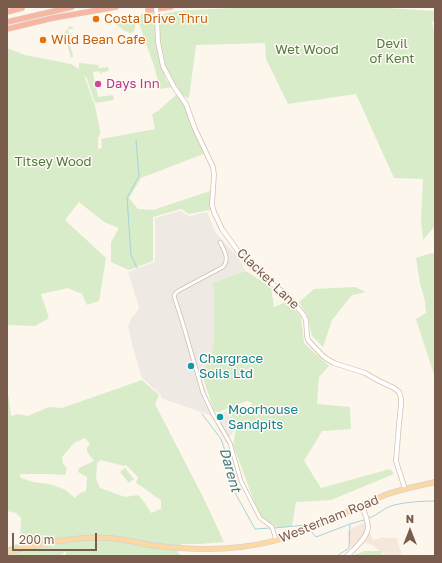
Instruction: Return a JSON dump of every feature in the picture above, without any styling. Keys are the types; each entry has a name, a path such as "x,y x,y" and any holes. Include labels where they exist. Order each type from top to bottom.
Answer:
{"highway":[{"path":"7,22 72,7"},
{"path":"7,29 68,15 116,7"},
{"path":"148,10 171,7"},
{"path":"7,12 22,8"}],"main road":[{"name":"Westerham Road","path":"7,552 50,542 85,538 119,539 151,545 203,550 233,548 258,544 276,540 309,529 387,495 435,482"}],"street":[{"name":"Clacket Lane","path":"156,7 158,42 163,66 174,87 186,104 194,129 213,167 214,175 212,205 222,229 248,264 286,294 303,314 306,320 308,340 322,355 332,362 363,372 399,392 401,405 396,461 405,489"},
{"path":"220,242 227,257 223,268 178,291 174,296 184,324 203,392 213,414 230,443 241,481 260,518 272,527 276,540"},
{"path":"347,556 362,541 367,533 368,529 362,505"}],"shaded area":[{"path":"180,211 189,216 207,212 216,233 238,257 246,271 213,284 214,337 212,354 201,376 215,415 231,410 235,429 226,443 212,416 161,398 161,395 142,378 128,326 139,307 128,272 155,262 155,218"},
{"path":"365,522 373,540 384,537 397,538 402,556 386,556 372,545 365,543 356,549 351,547 347,532"}],"green space":[{"path":"261,7 371,7 435,11 435,21 432,21 435,36 435,226 423,240 421,219 423,179 394,178 356,94 288,104 266,59 265,43 196,45 189,98 179,94 183,98 206,153 141,178 129,198 138,209 153,210 210,191 215,209 189,214 181,209 153,217 153,261 129,270 111,262 111,242 119,228 104,222 79,202 65,220 106,258 99,301 87,305 82,294 68,288 41,294 49,318 35,326 7,325 7,48 25,55 71,64 79,69 79,63 99,65 98,67 100,68 108,67 109,71 100,74 99,71 93,72 95,85 98,97 113,95 114,100 95,103 87,79 84,75 95,106 100,131 98,138 98,149 102,148 101,139 155,129 152,114 158,111 178,93 162,67 166,80 172,87 160,89 154,66 138,21 142,14 154,10 156,44 160,58 157,17 159,15 178,11"},
{"path":"134,14 135,26 134,32 131,33 128,33 112,21 130,18"},
{"path":"70,26 74,29 68,29 69,33 72,35 71,40 69,41 73,56 71,58 66,40 66,33 64,33"},
{"path":"435,253 435,378 416,319 426,313 416,258"},
{"path":"246,271 271,287 274,307 288,301 301,317 304,343 329,366 319,377 317,404 350,407 351,429 322,431 304,461 321,488 390,469 394,474 331,500 296,502 292,526 278,528 260,517 233,445 236,430 232,413 236,410 240,412 246,408 249,410 252,403 247,401 218,412 214,411 201,376 212,354 214,337 213,283"},
{"path":"355,287 366,292 352,295 332,320 323,347 312,336 307,315 299,302 314,289"},
{"path":"142,380 159,395 155,404 204,499 224,542 181,544 177,549 180,556 66,556 66,551 60,556 7,556 7,547 20,543 21,518 16,513 7,511 7,386 11,416 18,414 28,416 49,407 62,408","holes":["85,438 90,444 87,448 87,452 94,461 79,468 78,472 87,477 86,491 80,493 75,498 64,489 21,478 20,474 65,475 67,468 63,464 62,457 74,443","101,460 124,466 126,465 138,477 136,483 161,500 161,509 151,513 138,495 125,497 100,488 96,479 97,463"]},
{"path":"125,468 134,479 129,483 120,472"},
{"path":"365,551 380,551 383,556 351,556"}],"waterway":[{"name":"Darent","path":"136,140 139,176 127,198 131,255 137,268"},
{"name":"Darent","path":"202,414 221,439 234,476 233,489 255,529 271,528"},
{"name":"Darent","path":"369,518 394,505 435,501"},
{"name":"Darent","path":"311,531 316,537 364,520"},
{"name":"Darent","path":"274,528 306,525 308,527"},
{"path":"337,556 349,548 350,525"}],"place":[{"name":"Costa Drive Thru","path":"96,19"},
{"name":"Wild Bean Cafe","path":"43,40"},
{"name":"Days Inn","path":"98,84"},
{"name":"Chargrace Soils Ltd","path":"191,366"},
{"name":"Moorhouse Sandpits","path":"220,417"}],"park label":[{"name":"Wet Wood","path":"307,50"},
{"name":"Devil of Kent","path":"392,52"},
{"name":"Titsey Wood","path":"53,162"}]}
